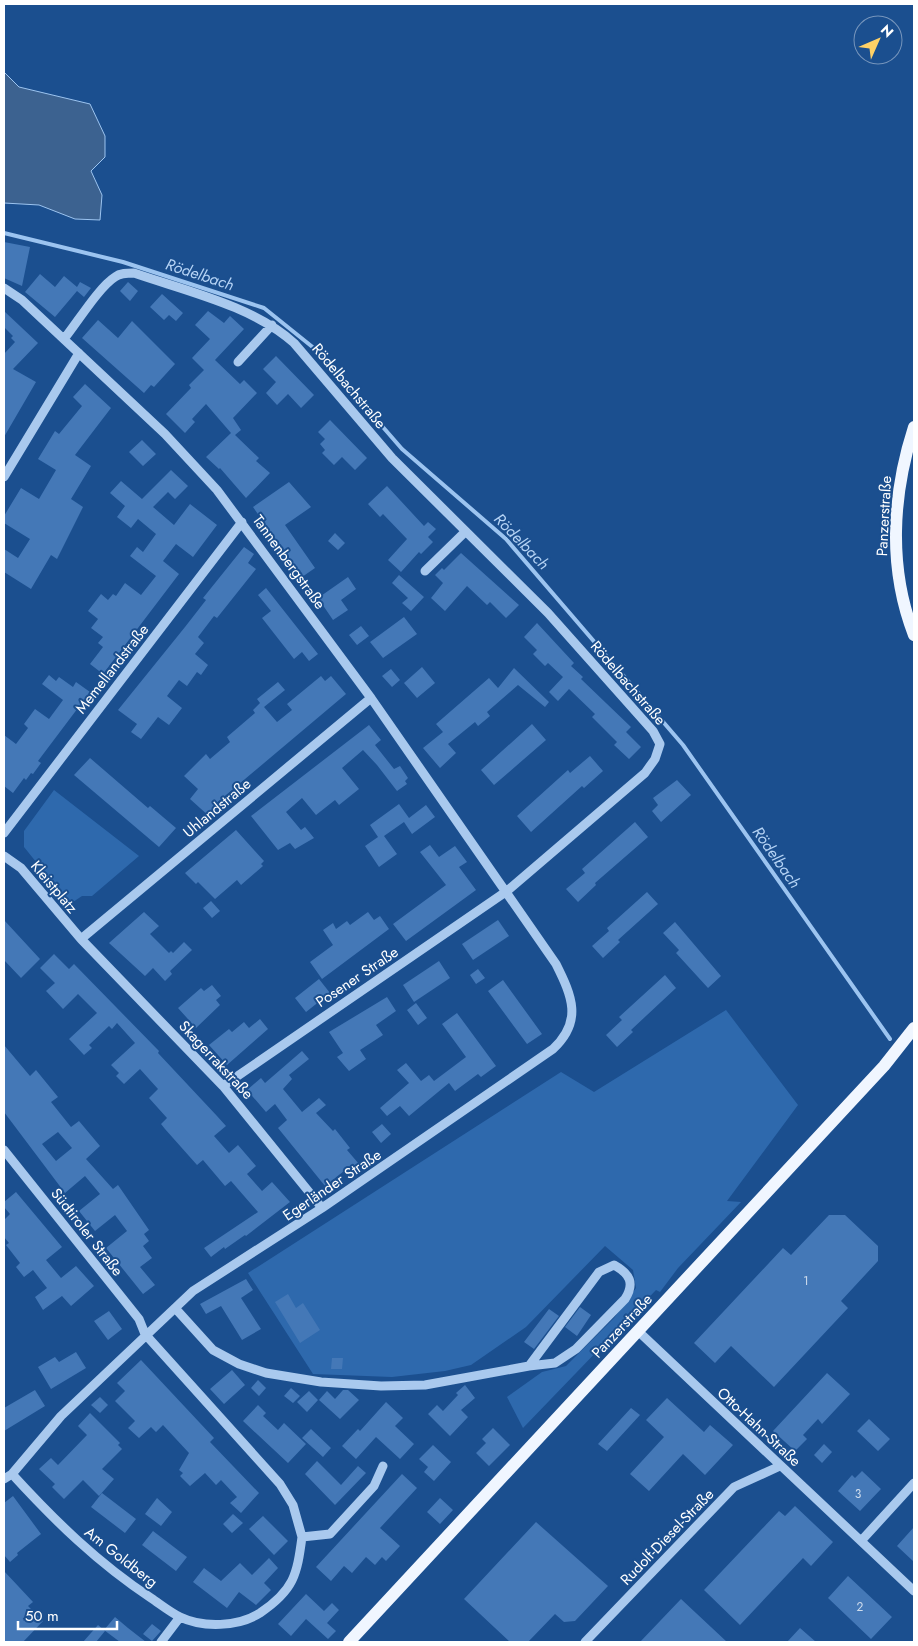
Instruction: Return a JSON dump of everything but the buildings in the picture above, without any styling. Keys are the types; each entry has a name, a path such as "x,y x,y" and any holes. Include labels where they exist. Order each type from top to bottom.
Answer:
{"main road":[{"name":"Panzerstraße","path":"914,427 901,475 896,547 902,592 914,635"},
{"name":"Panzerstraße","path":"349,1642 639,1332 884,1066 914,1029"}],"street":[{"name":"Rödelbachstraße","path":"64,339 115,276 125,273 134,273 235,308 272,325 294,343 392,458 548,613 653,731 660,744 655,759 644,773 507,891"},
{"name":"Tannenbergstraße","path":"4,288 22,300 165,434 217,490 371,698 507,891"},
{"path":"238,362 272,325"},
{"path":"4,477 79,353"},
{"name":"Memellandstraße","path":"4,833 242,522"},
{"path":"425,571 465,532"},
{"name":"Uhlandstraße","path":"81,939 371,698"},
{"name":"Kleistplatz","path":"4,856 21,868 81,939"},
{"name":"Posener Straße","path":"223,1086 507,891"},
{"name":"Egerländer Straße","path":"4,1479 12,1474 61,1416 146,1334 194,1291 322,1208 546,1054 564,1039 572,1021 571,995 556,964 507,891"},
{"name":"Skagerrakstraße","path":"81,939 223,1086 322,1208"},
{"name":"Südtiroler Straße","path":"4,1150 139,1319 146,1334"},
{"path":"175,1308 213,1350 239,1364 284,1376 321,1382 381,1386 425,1385 529,1366 556,1363 576,1349 625,1299 631,1290 631,1282 627,1273 614,1265 599,1272 529,1366"},
{"name":"Otto-Hahn-Straße","path":"639,1332 914,1591"},
{"name":"Am Goldberg","path":"12,1474 49,1514 93,1556 126,1581 180,1617 209,1625 239,1622 260,1613 285,1592 297,1570 302,1537 293,1505 280,1484 146,1334"},
{"path":"302,1537 330,1534 374,1486 383,1466"},
{"name":"Rudolf-Diesel-Straße","path":"585,1642 734,1488 780,1466"},
{"path":"861,1541 914,1483"},
{"path":"161,1642 180,1617"}],"shaded area":[{"path":"4,72 19,87 90,104 105,136 105,157 91,171 102,195 100,220 75,219 39,205 4,203"},
{"path":"54,790 139,856 92,896 82,896 70,904 24,847 24,831"},
{"path":"726,1010 798,1105 727,1201 741,1202 678,1268 660,1292 656,1290 523,1428 507,1397 542,1372 566,1366 614,1318 636,1288 633,1270 605,1246 526,1327 471,1365 445,1371 392,1377 313,1374 248,1273 561,1072 594,1092"}],"waterway":[{"name":"Rödelbach","path":"4,233 123,262 264,308 315,349 402,449 506,539 683,745 890,1039"}]}
